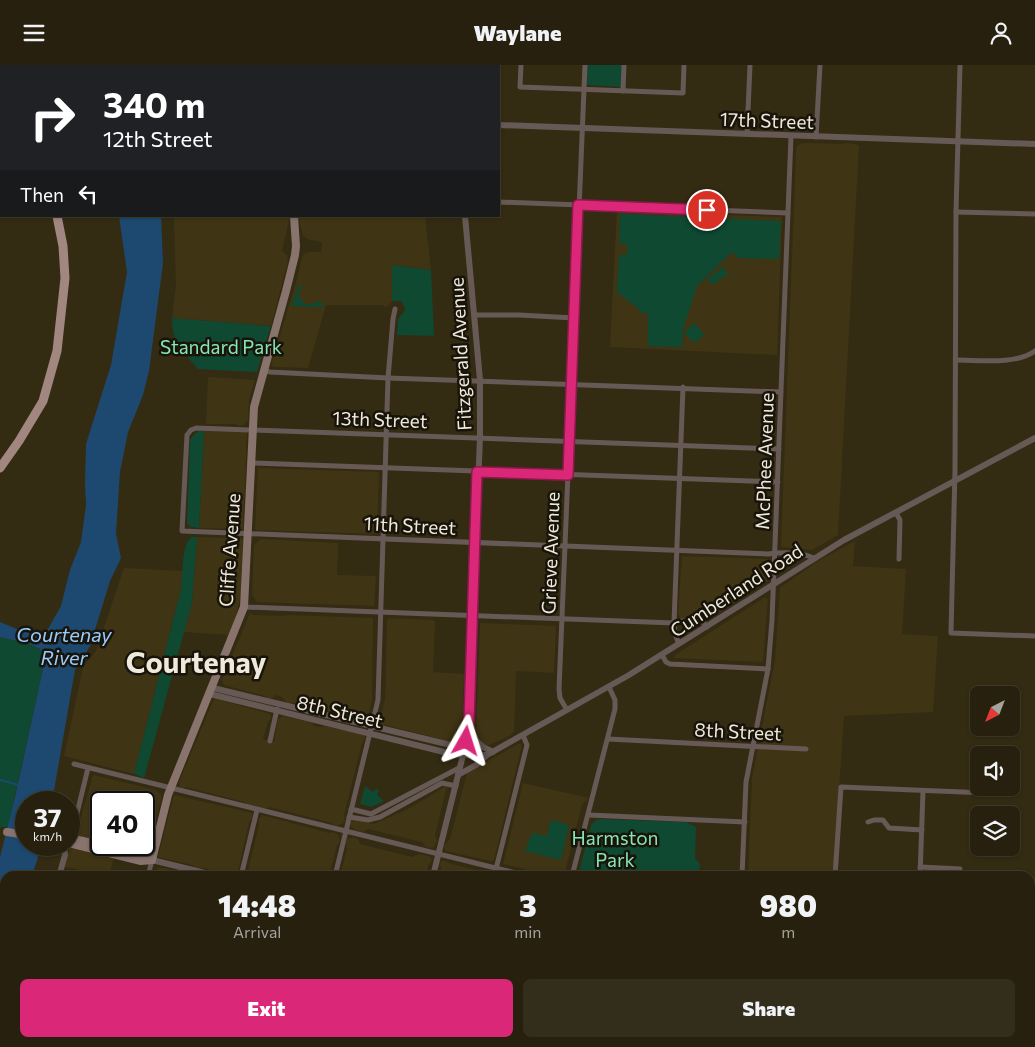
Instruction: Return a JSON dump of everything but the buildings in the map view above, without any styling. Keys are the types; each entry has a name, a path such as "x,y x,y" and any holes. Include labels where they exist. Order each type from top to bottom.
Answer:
{"main road":[{"path":"0,467 19,441 42,401 54,364 60,334 65,278 62,242 57,217"},
{"path":"62,242 65,230 64,217"},
{"name":"Cliffe Avenue","path":"152,860 171,788 212,691 244,607 255,400 295,255 294,217"},
{"path":"80,842 141,861 152,860"},
{"path":"144,856 152,860"}],"street":[{"path":"521,65 520,87 683,93 684,65"},
{"name":"Grieve Avenue","path":"567,710 559,693 585,65"},
{"path":"623,91 624,65"},
{"path":"747,134 750,65"},
{"path":"816,137 820,65"},
{"path":"960,65 956,212 956,360 951,633 1035,636"},
{"name":"17th Street","path":"500,125 1035,144"},
{"name":"McPhee Avenue","path":"742,871 746,782 768,669 774,585 791,136"},
{"path":"500,202 788,213"},
{"path":"956,212 1035,215"},
{"name":"Fitzgerald Avenue","path":"434,871 468,733 477,472 480,437 480,380 465,217"},
{"path":"336,871 378,700 388,378 392,319 395,309"},
{"path":"474,315 574,318"},
{"path":"956,360 1016,360 1027,357 1035,351"},
{"path":"263,370 270,372 388,378 572,383 781,392"},
{"path":"679,644 674,634 674,623 683,387"},
{"name":"13th Street","path":"182,531 187,435 196,428 779,449"},
{"name":"Cumberland Road","path":"458,775 476,765 490,753 609,687 662,655 774,585 814,557 1035,438"},
{"path":"252,463 778,482"},
{"path":"896,513 900,520 899,559"},
{"name":"11th Street","path":"182,531 768,555 775,553 804,554 814,557"},
{"path":"244,607 563,620 674,623 682,621 703,622 707,627"},
{"path":"662,655 670,664 768,669"},
{"path":"573,871 616,705 609,687"},
{"name":"8th Street","path":"212,691 277,703 371,730"},
{"name":"8th Street","path":"212,691 276,711 455,746 463,753 475,756 490,753"},
{"path":"270,741 277,703"},
{"path":"468,733 490,753"},
{"path":"496,869 527,745 523,735"},
{"name":"8th Street","path":"608,739 806,749"},
{"path":"74,764 505,871"},
{"path":"80,798 88,768"},
{"path":"351,809 371,813 459,768"},
{"path":"349,817 374,819 442,783 456,786"},
{"path":"835,871 841,787 970,793"},
{"path":"920,871 924,791"},
{"path":"242,871 257,810"},
{"path":"589,815 745,822"},
{"path":"868,822 874,820 883,821 889,828 922,830"},
{"path":"61,871 64,856"},
{"path":"152,860 197,871"},
{"name":"Cliffe Avenue","path":"149,871 152,860"},
{"path":"920,867 960,869"}],"shaded area":[{"path":"802,143 846,143 859,145 838,535 812,550 781,547 796,151 797,146"},
{"path":"617,211 782,217 777,355 610,347"},
{"path":"174,217 290,217 282,251 287,255 288,261 271,326 172,318 176,286"},
{"path":"298,217 425,217 431,270 392,265 392,301 387,307 381,305 326,305 308,368 274,367 271,365 302,258 304,254 309,252 321,252 322,242 307,239 303,235"},
{"path":"208,377 255,380 249,400 248,420 244,425 206,424"},
{"path":"204,431 245,431 247,433 243,529 199,528"},
{"path":"258,468 379,472 377,534 255,530"},
{"path":"197,537 239,538 243,540 241,594 236,617 229,635 184,632 192,603"},
{"path":"261,539 338,543 337,575 376,576 374,606 257,602 252,595 254,546"},
{"path":"855,541 853,566 906,569 902,634 938,636 933,712 844,716 833,871 748,871 752,778 775,660 780,588 818,561"},
{"path":"682,556 768,559 768,581 709,619 681,619 678,613"},
{"path":"124,568 184,571 134,774 64,756 83,667 96,651"},
{"path":"765,597 768,599 763,662 674,658 675,655"},
{"path":"250,613 253,615 373,618 372,699 368,721 363,722 360,719 287,703 282,697 276,695 269,699 265,696 224,685 222,680"},
{"path":"389,618 433,620 435,622 433,672 464,674 462,730 460,739 457,741 453,742 385,725 380,726 376,723 376,718 381,716 385,699 387,620"},
{"path":"480,623 556,627 554,673 516,671 514,731 511,735 489,745 485,745 477,738 476,734"},
{"path":"216,699 270,714 271,718 263,739 274,742 278,719 283,716 311,722 314,726 324,726 364,734 365,738 362,743 344,815 345,821 336,826 332,823 269,807 265,809 186,787 182,788 179,782 213,701"},
{"path":"521,744 521,749 494,860 491,861 445,851 444,846 450,839 467,773"},
{"path":"93,775 156,790 161,795 155,825 155,791 90,791 90,840 80,837 80,821"},
{"path":"523,783 589,798 582,804 565,871 532,871 503,864"},
{"path":"442,785 448,789 446,790 435,835 437,841 433,848 426,847 422,842 368,829 363,832 355,830 350,826 354,820 374,824 410,808 444,787"},
{"path":"174,795 252,813 238,871 216,871 196,868 192,865 158,857"},
{"path":"262,815 329,833 334,832 338,835 340,841 330,871 248,871 259,819"},
{"path":"353,837 358,839 360,844 412,857 419,854 429,856 432,860 427,871 341,871 348,839"},
{"path":"80,849 90,851 90,856 114,857 110,871 85,871 65,867 68,856 80,856"},
{"path":"443,860 481,871 440,871 440,863"},
{"path":"157,868 167,868 171,871 156,871"}],"green space":[{"path":"587,65 622,65 622,87 587,85"},
{"path":"620,214 781,221 779,259 738,258 732,252 697,286 683,329 682,347 648,346 648,313 641,313 640,310 617,292 619,255 627,255 627,244 619,243"},
{"path":"392,265 431,270 434,336 397,335 398,319 405,308 401,301 392,301"},
{"path":"723,267 728,274 712,285 707,279"},
{"path":"298,286 303,287 299,289 300,301 304,301 304,304 315,304 315,301 323,303 323,307 293,306 291,308"},
{"name":"Standard Park","path":"172,318 271,326 257,372 198,369 179,347 174,334"},
{"path":"695,323 704,335 694,343 684,332"},
{"path":"199,431 204,431 199,528 191,527 187,523 190,440"},
{"path":"192,537 197,537 192,603 144,778 134,774 181,589 184,553 188,540"},
{"path":"0,637 29,644 40,649 44,664 8,827 0,827"},
{"path":"365,786 373,792 376,788 379,791 377,795 384,801 371,807 360,804"},
{"path":"551,820 569,825 561,860 525,851 532,833 547,836"},
{"name":"Harmston Park","path":"596,820 686,822 696,827 695,859 700,865 699,871 579,871 591,825"}],"water":[{"name":"Courtenay River","path":"119,217 161,217 163,263 149,371 143,395 128,432 120,472 116,534 121,558 110,581 90,646 75,670 54,791 16,791 44,664 40,649 29,644 0,637 0,622 36,634 43,633 48,629 61,606 70,570 81,542 86,505 86,444 111,365 127,272"},
{"name":"Courtenay River","path":"15,797 15,856 38,856 34,871 0,871 0,857"}],"waterway":[{"path":"0,780 19,785"}],"district":[{"name":"Courtenay","path":"196,661"}],"route":[{"path":"466,741 469,721 477,472 568,475 578,205 707,210"}]}
